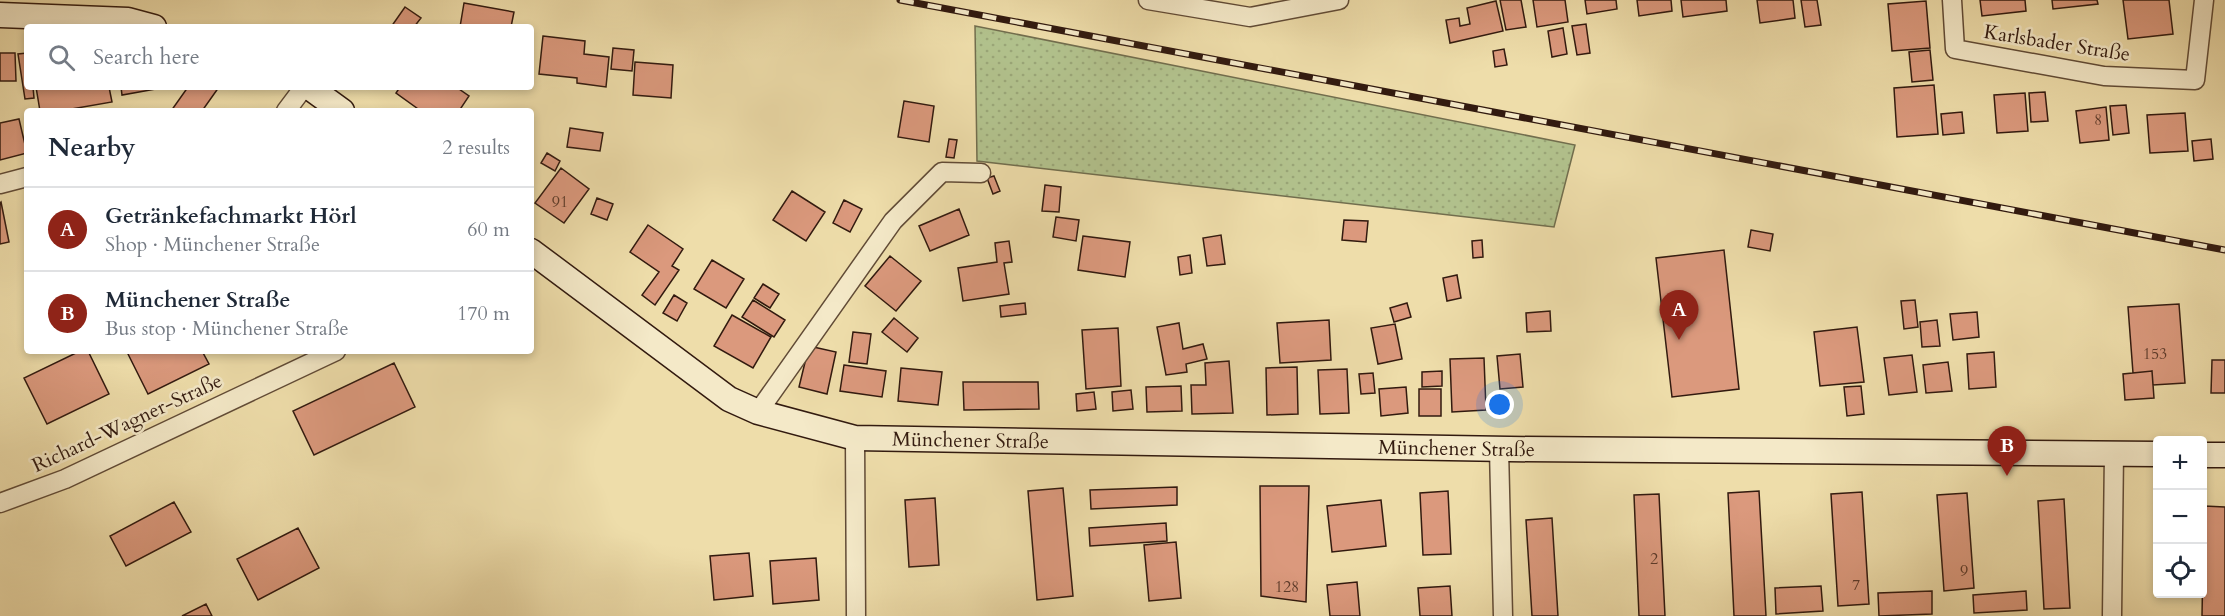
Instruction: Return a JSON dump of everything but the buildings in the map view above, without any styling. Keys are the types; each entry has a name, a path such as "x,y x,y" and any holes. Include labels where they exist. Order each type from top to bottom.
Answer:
{"main road":[{"path":"0,15 128,20 143,24"},
{"path":"313,90 338,108"},
{"name":"Münchener Straße","path":"534,253 729,399 758,412 855,438 1499,449 2153,454"},
{"path":"2207,455 2225,455"}],"street":[{"path":"1148,0 1250,17 1339,0"},
{"name":"Karlsbader Straße","path":"1952,0 1955,49 2104,76 2195,80 2204,0"},
{"path":"288,108 302,90"},
{"path":"758,412 893,221 942,172 981,173"},
{"path":"0,184 24,178"},
{"name":"Richard-Wagner-Straße","path":"0,503 65,478 330,354"},
{"path":"855,438 856,616"},
{"path":"1499,449 1503,616"},
{"path":"2112,616 2114,453"}],"green space":[{"path":"975,26 1575,145 1554,227 977,161"}],"railway":[{"path":"900,0 2225,250"}],"place":[{"name":"Getränkefachmarkt Hörl","path":"1679,340"},
{"name":"Münchener Straße","path":"2007,476"}]}
